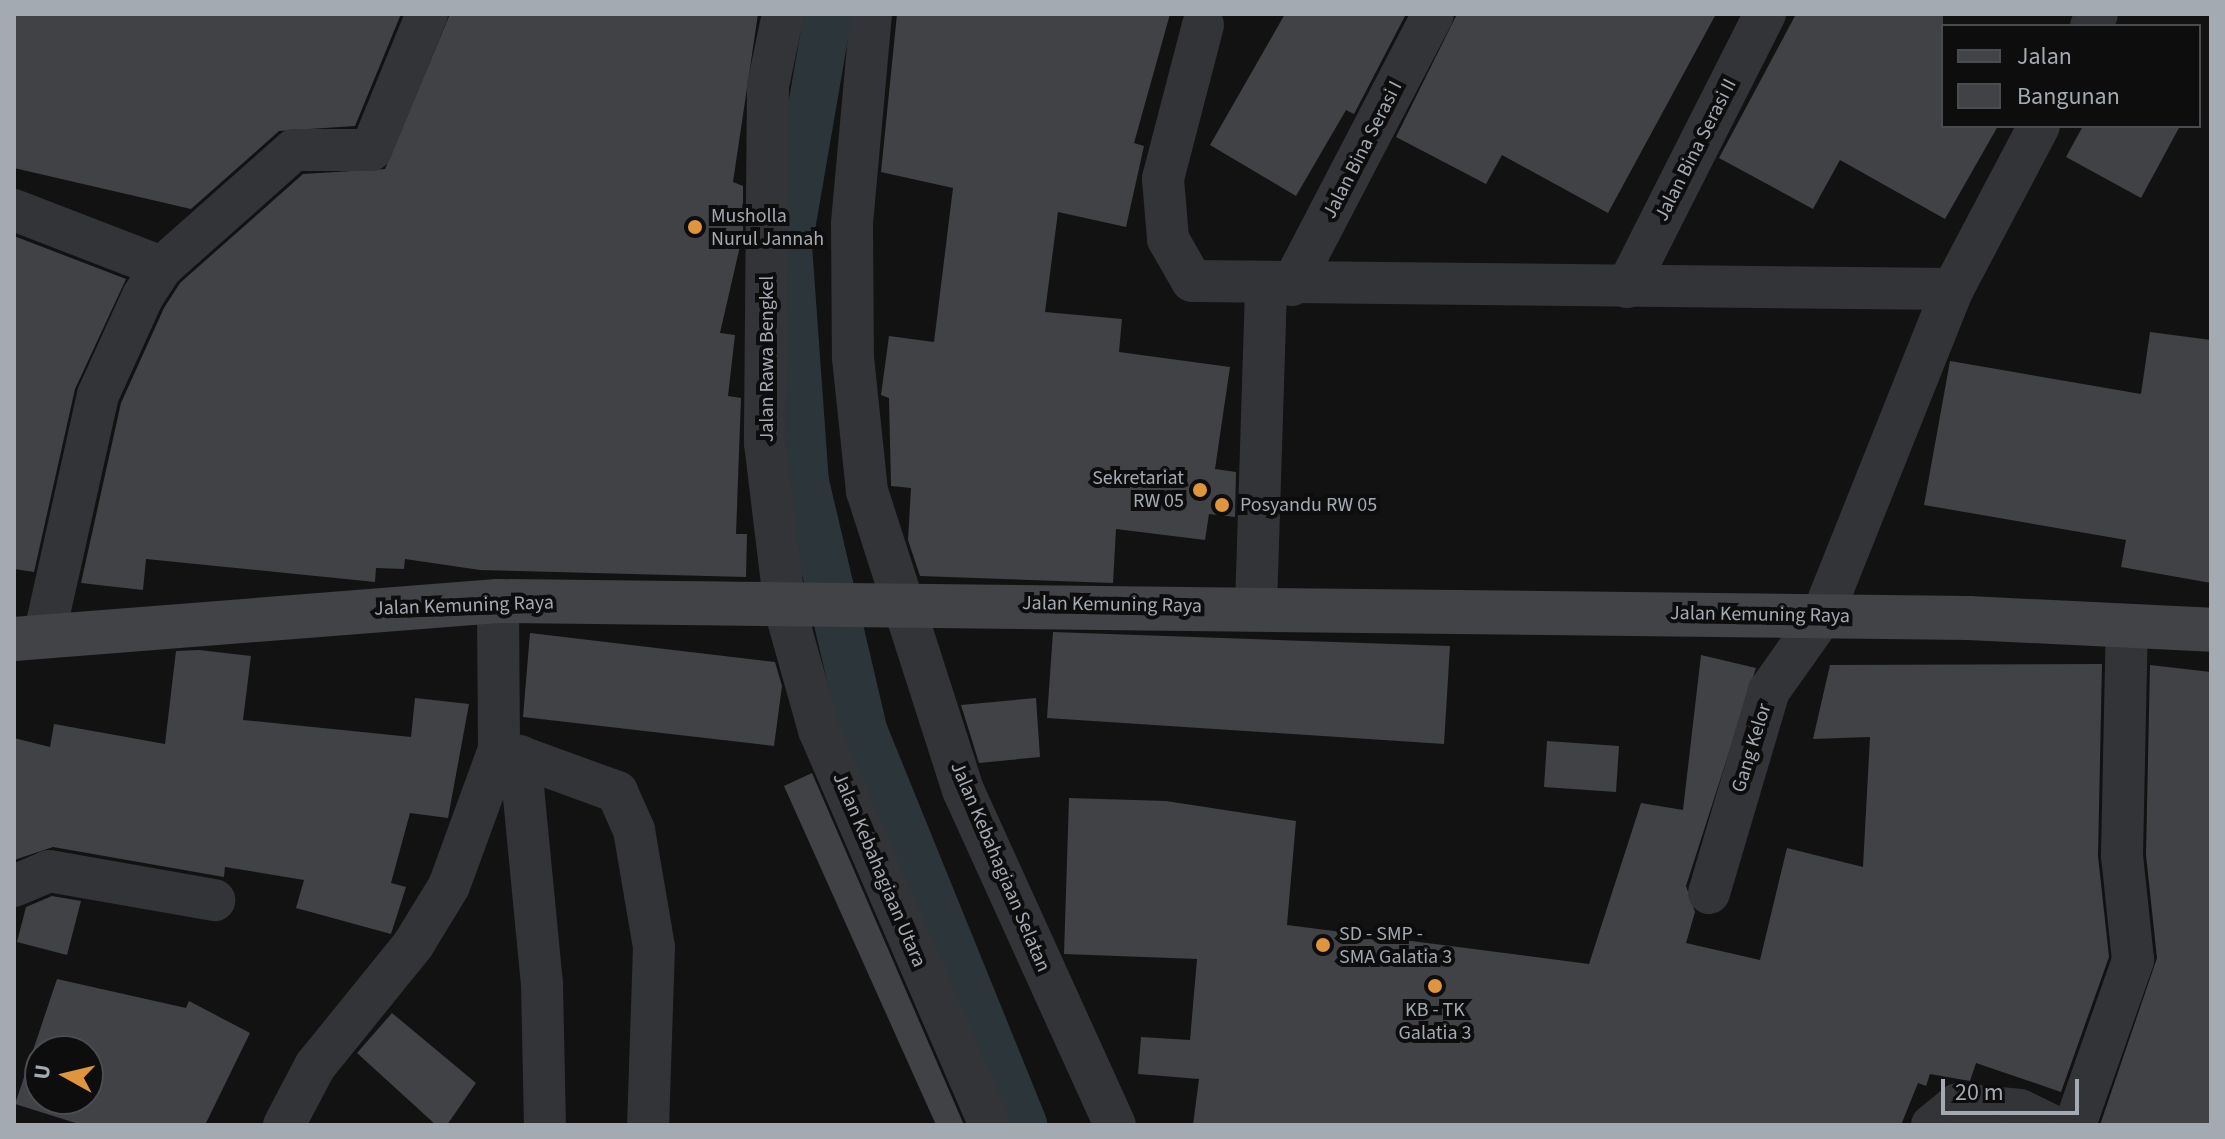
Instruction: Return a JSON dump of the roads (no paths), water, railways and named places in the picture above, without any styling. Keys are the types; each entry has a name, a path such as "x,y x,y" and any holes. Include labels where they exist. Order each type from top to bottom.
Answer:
{"street":[{"path":"30,636 98,395 162,267 294,150 371,150 427,14"},
{"name":"Jalan Rawa Bengkel","path":"783,14 768,86 765,443 794,608"},
{"path":"871,14 852,224 853,358 867,491 887,603"},
{"name":"Jalan Bina Serasi I","path":"1279,286 1433,14"},
{"name":"Jalan Bina Serasi II","path":"1627,287 1765,14"},
{"path":"1203,25 1163,179 1168,239 1192,281 1279,286 1953,289"},
{"name":"Gang Kelor","path":"1709,893 1769,691 1822,616 1953,289 2038,128"},
{"path":"14,210 162,267"},
{"path":"1256,607 1279,286"},
{"path":"498,601 510,752 542,984 545,1125"},
{"name":"Jalan Kemuning Raya","path":"30,636 498,601 794,608 887,603 1822,616 2211,630"},
{"name":"Jalan Kebahagiaan Selatan","path":"887,603 963,790 1115,1125"},
{"name":"Jalan Kebahagiaan Utara","path":"794,608 819,730 990,1125"},
{"path":"2075,1125 2133,960 2122,856 2127,626"},
{"path":"284,1125 315,1066 413,945 449,886 510,752"},
{"path":"510,752 617,792 634,830 654,947 648,1125"},
{"path":"14,886 49,871 214,900"},
{"path":"1932,1125 1958,1104 2020,1110 2051,1125"}],"waterway":[{"path":"828,14 788,246 805,482 863,730 1023,1125"}],"place":[{"name":"Musholla Nurul Jannah","path":"695,227"},
{"name":"Sekretariat RW 05","path":"1200,490"},
{"name":"Posyandu RW 05","path":"1222,505"},
{"name":"SD - SMP - SMA Galatia 3","path":"1323,945"},
{"name":"KB - TK Galatia 3","path":"1435,986"}]}
